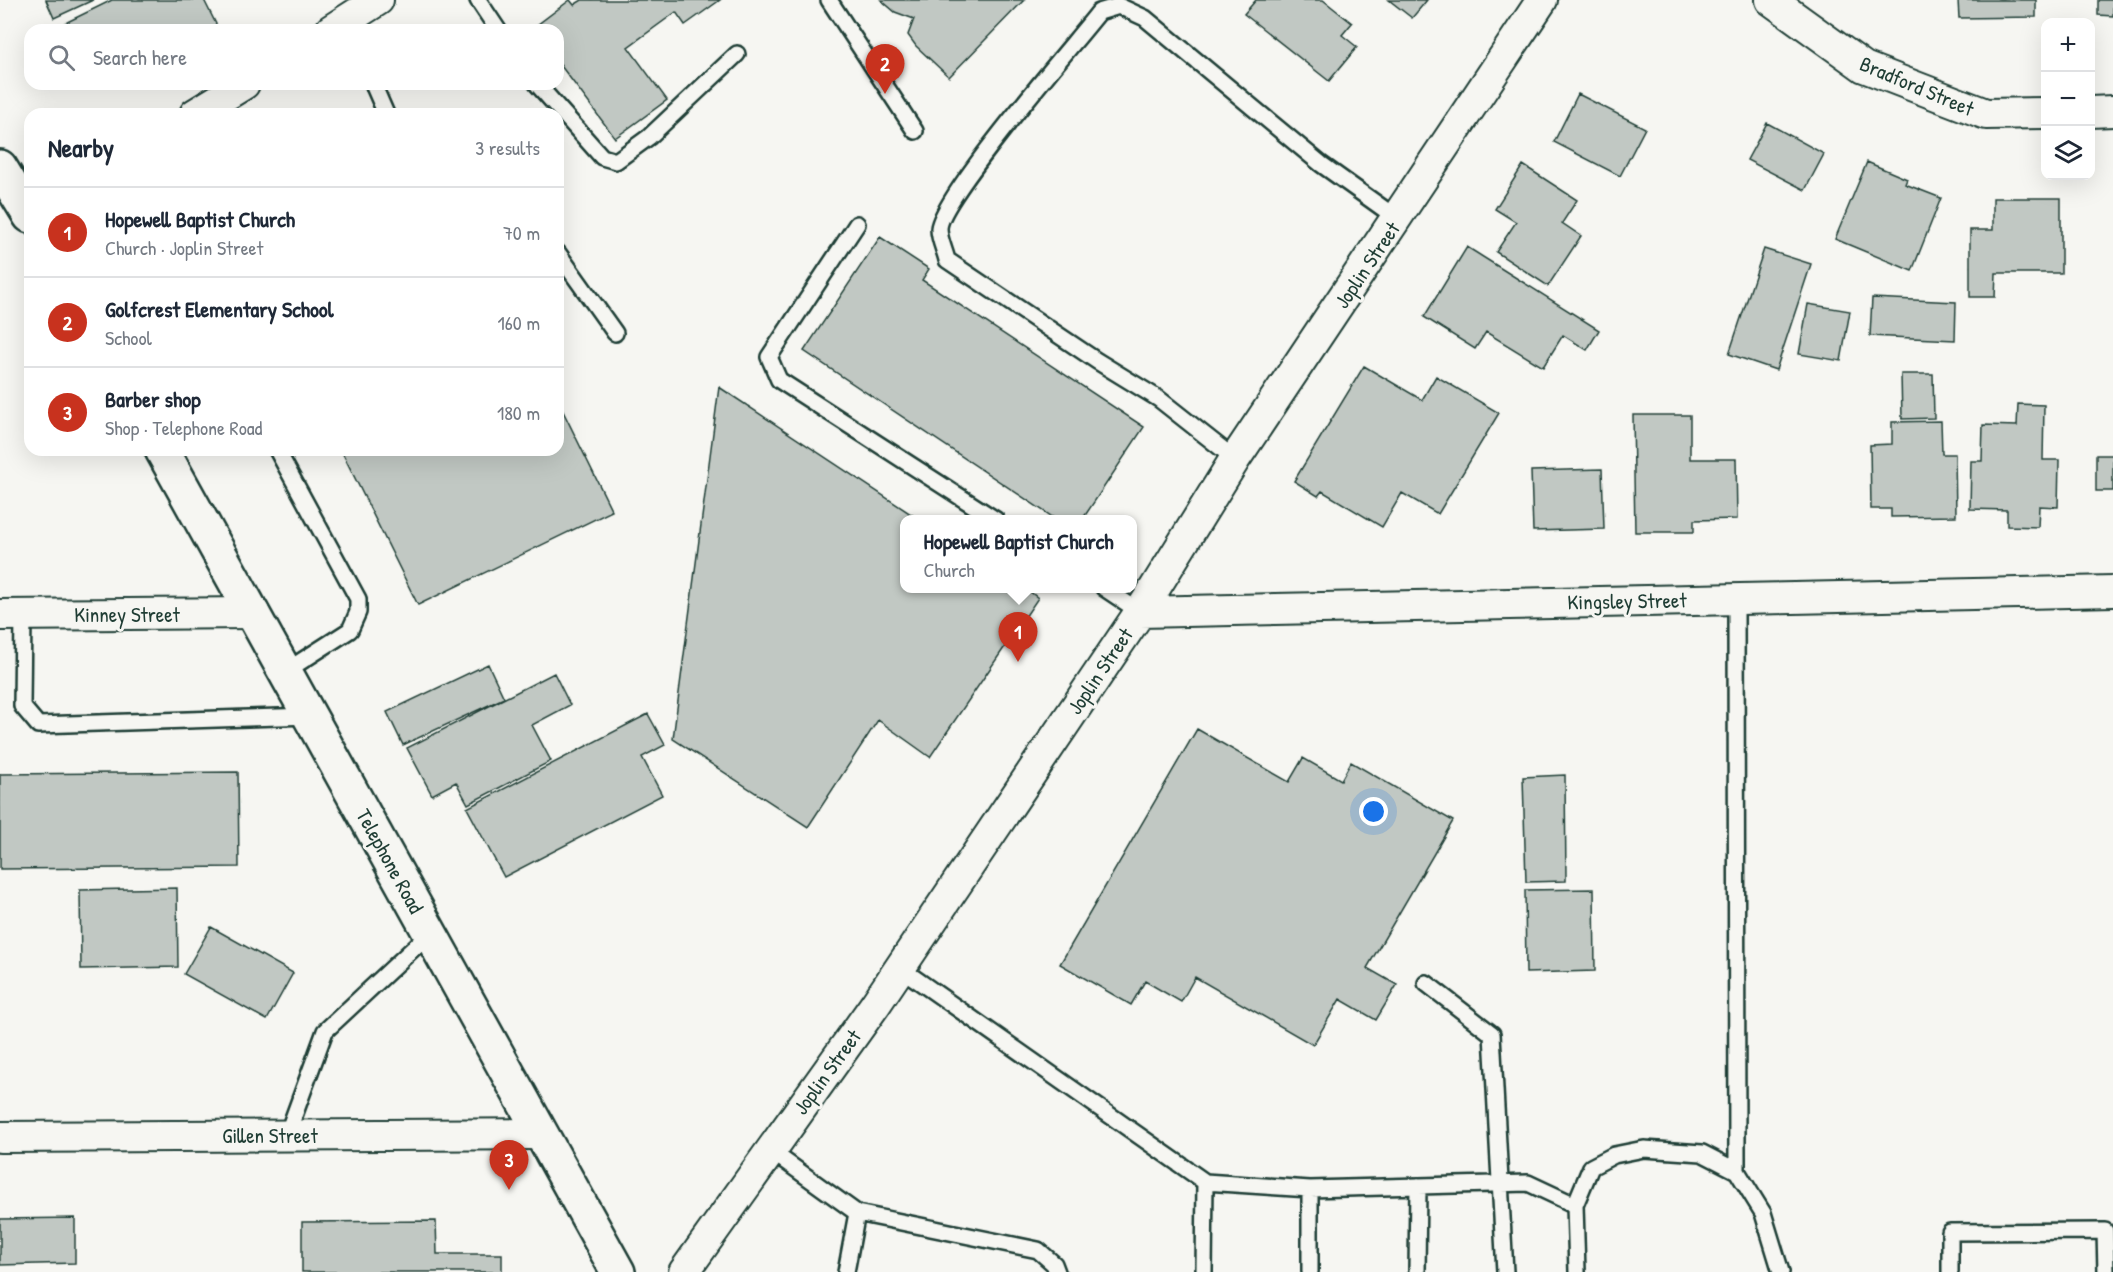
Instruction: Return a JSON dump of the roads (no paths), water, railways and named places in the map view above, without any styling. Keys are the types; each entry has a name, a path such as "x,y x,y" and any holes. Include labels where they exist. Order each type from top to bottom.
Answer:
{"main road":[{"path":"0,168 24,206"},
{"name":"Telephone Road","path":"165,456 618,1272"}],"street":[{"path":"346,24 378,0"},
{"name":"Joplin Street","path":"684,1272 900,968 1140,612 1235,459 1398,219 1542,0"},
{"name":"Bradford Street","path":"1771,0 1864,67 1986,114 2041,113"},
{"path":"205,108 234,90"},
{"path":"2095,112 2113,111"},
{"name":"Kingsley Street","path":"1140,612 2113,591"},
{"name":"Kinney Street","path":"11,615 254,613"},
{"name":"Gillen Street","path":"0,1137 540,1134"}],"lane":[{"path":"829,0 915,131"},
{"path":"481,1 494,24"},
{"path":"1235,459 1159,399 1097,362 947,261 939,229 948,204 1099,12 1119,6 1145,18 1302,148 1398,219"},
{"path":"564,114 602,157 616,161 649,137 737,54"},
{"path":"376,90 383,108"},
{"path":"542,90 558,108"},
{"path":"857,224 769,357 778,380 990,515"},
{"path":"564,261 615,333"},
{"path":"280,456 358,599 358,612 350,630 286,671"},
{"path":"1112,593 1140,612"},
{"path":"1736,599 1737,1171"},
{"path":"11,615 22,706 38,725 311,716"},
{"path":"287,1135 325,1030 430,933"},
{"path":"900,968 1205,1182 1310,1189 1528,1184 1575,1205"},
{"path":"1426,983 1492,1034 1505,1272"},
{"path":"1577,1272 1575,1205 1591,1167 1614,1155 1644,1149 1702,1153 1737,1171 1763,1213 1781,1272"},
{"path":"771,1151 857,1213 1038,1250 1054,1264 1057,1272"},
{"path":"1204,1272 1205,1182"},
{"path":"1418,1186 1418,1272"},
{"path":"1310,1189 1310,1272"},
{"path":"846,1272 857,1213"},
{"path":"1950,1272 1950,1232 2105,1231 2106,1272"}],"place":[{"name":"Golfcrest Elementary School","path":"885,94"},
{"name":"Hopewell Baptist Church","path":"1018,662"},
{"name":"Barber shop","path":"509,1190"}]}
